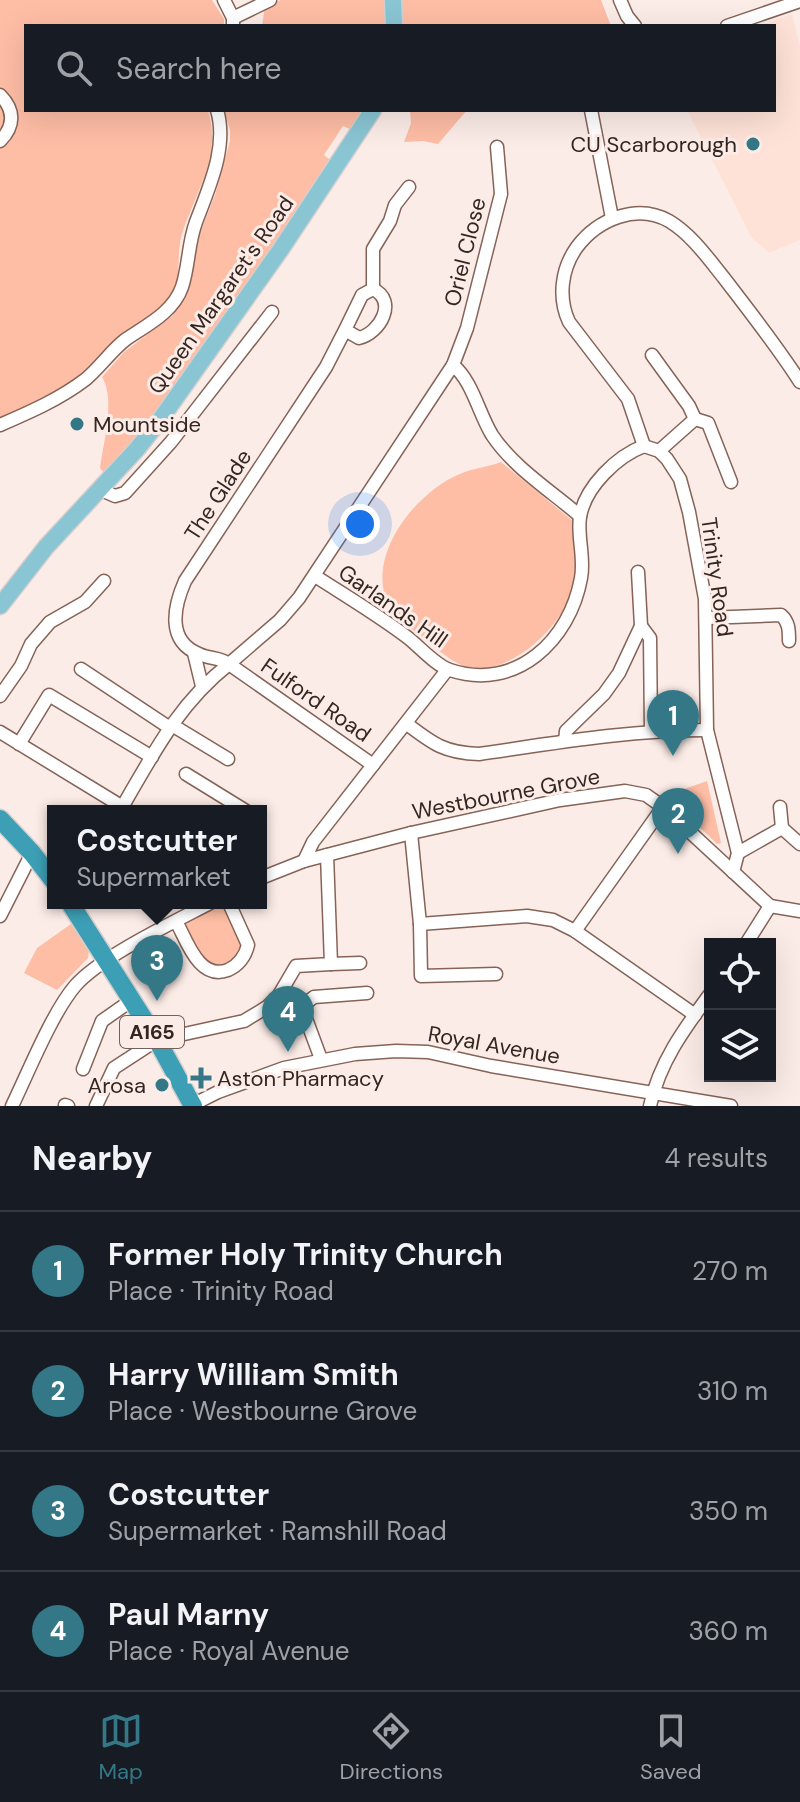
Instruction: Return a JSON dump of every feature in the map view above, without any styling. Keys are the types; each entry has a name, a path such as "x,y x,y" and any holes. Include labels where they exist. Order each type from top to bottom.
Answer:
{"highway":[{"path":"0,819 47,872"},
{"name":"A165","path":"74,909 157,1040 192,1106"}],"main road":[{"path":"393,0 394,24"},
{"name":"Queen Margaret's Road","path":"0,606 46,547 137,449 188,383 372,112"}],"street":[{"path":"224,0 233,22 270,0"},
{"path":"620,0 633,24"},
{"path":"733,24 800,1"},
{"path":"0,95 7,102 12,115 10,128 0,141"},
{"path":"0,425 55,400 80,383 122,343 163,313 175,300 182,288 189,246 214,171 221,138 217,112"},
{"path":"591,112 612,218"},
{"name":"Oriel Close","path":"229,664 280,620 315,576 453,365 467,328 501,194 497,147"},
{"path":"345,330 359,338 370,334 387,307 386,299 373,289 373,249 390,221 395,205 409,187"},
{"path":"644,446 628,399 569,322 563,308 563,277 570,259 589,233 612,218 632,213 654,214 681,229 759,323 800,382"},
{"name":"The Glade","path":"202,686 194,653 178,636 174,619 177,599 185,581 326,367 358,300 373,289"},
{"path":"99,489 115,496 125,493 171,442 272,312"},
{"path":"652,355 695,419 708,423 731,482"},
{"path":"453,365 463,373 493,436 510,456 580,516"},
{"path":"304,861 313,842 447,670 482,677 509,670 538,655 558,636 578,592 582,573 580,516 590,493 614,463 629,451 644,446 659,451 695,419"},
{"name":"Trinity Road","path":"659,451 675,470 686,501 699,561 706,618 707,730 738,853 733,872"},
{"path":"565,741 566,731 604,694 619,673 641,626 638,572"},
{"name":"Garlands Hill","path":"315,576 406,636 447,670"},
{"path":"0,696 21,666 31,644 50,622 85,602 104,581"},
{"path":"706,618 781,615 789,628 789,641"},
{"path":"641,626 650,638 651,731"},
{"path":"194,653 229,664"},
{"name":"Fulford Road","path":"126,805 171,726 202,686 229,664 373,765"},
{"path":"81,669 228,759"},
{"path":"19,744 49,695 152,757"},
{"path":"407,724 440,748 458,754 479,754 651,731 707,730"},
{"path":"0,732 115,805"},
{"path":"186,774 236,805"},
{"name":"Westbourne Grove","path":"267,876 304,861 411,833 513,809 625,791 646,795 663,807 770,906"},
{"path":"575,931 663,807"},
{"path":"780,807 782,828 800,844"},
{"path":"738,853 782,828"},
{"path":"411,833 420,924 421,976 496,974"},
{"path":"0,916 32,853"},
{"path":"327,855 331,964"},
{"path":"750,938 770,906 800,911"},
{"path":"12,1106 61,1006 74,987 108,961 199,909"},
{"path":"176,921 200,964 212,971 225,971 240,962 248,945 232,909"},
{"path":"420,924 527,916 553,920 575,931 695,1015"},
{"path":"96,1106 114,1068 157,1040 244,1021 267,1007 279,995 296,966 360,963"},
{"path":"321,1059 305,1016 306,1003 314,997 367,993"},
{"path":"83,1069 102,1021 132,1000"},
{"path":"650,1106 653,1091 672,1047 704,1002"},
{"name":"Royal Avenue","path":"192,1106 252,1078 321,1059 355,1054 428,1052 731,1106"}],"shaded area":[{"path":"0,0 212,0 224,24 24,24 24,112 208,112 212,138 204,177 181,237 177,278 171,298 155,314 117,337 89,369 69,385 0,420"},
{"path":"281,0 601,0 610,24 262,24 265,6"},
{"name":"CU Scarborough","path":"792,14 800,46 800,240 769,253 751,237 688,112 776,112 776,24 764,24"},
{"path":"225,112 365,112 352,130 343,126 324,155 329,159 335,158 159,412 105,474 100,468 108,397 102,377 124,352 172,316 186,296 199,235 215,195 230,141"},
{"path":"410,112 465,112 438,144 404,142 411,123"},
{"path":"501,462 574,522 578,570 566,607 538,641 502,664 483,668 464,666 395,616 385,596 383,575 386,554 409,514 442,483 470,470"},
{"path":"707,781 721,843 717,844 667,795"},
{"path":"213,909 227,909 243,941 241,956 220,969 205,965 182,926"},
{"path":"71,924 89,949 88,958 57,990 24,973 37,948"}],"place":[{"name":"CU Scarborough","path":"753,144"},
{"name":"Mountside","path":"77,424"},
{"name":"Former Holy Trinity Church","path":"673,756"},
{"name":"Harry William Smith","path":"678,854"},
{"name":"Costcutter","path":"157,1001"},
{"name":"Paul Marny","path":"288,1052"},
{"name":"Aston Pharmacy","path":"201,1078"},
{"name":"Arosa","path":"162,1085"}]}
